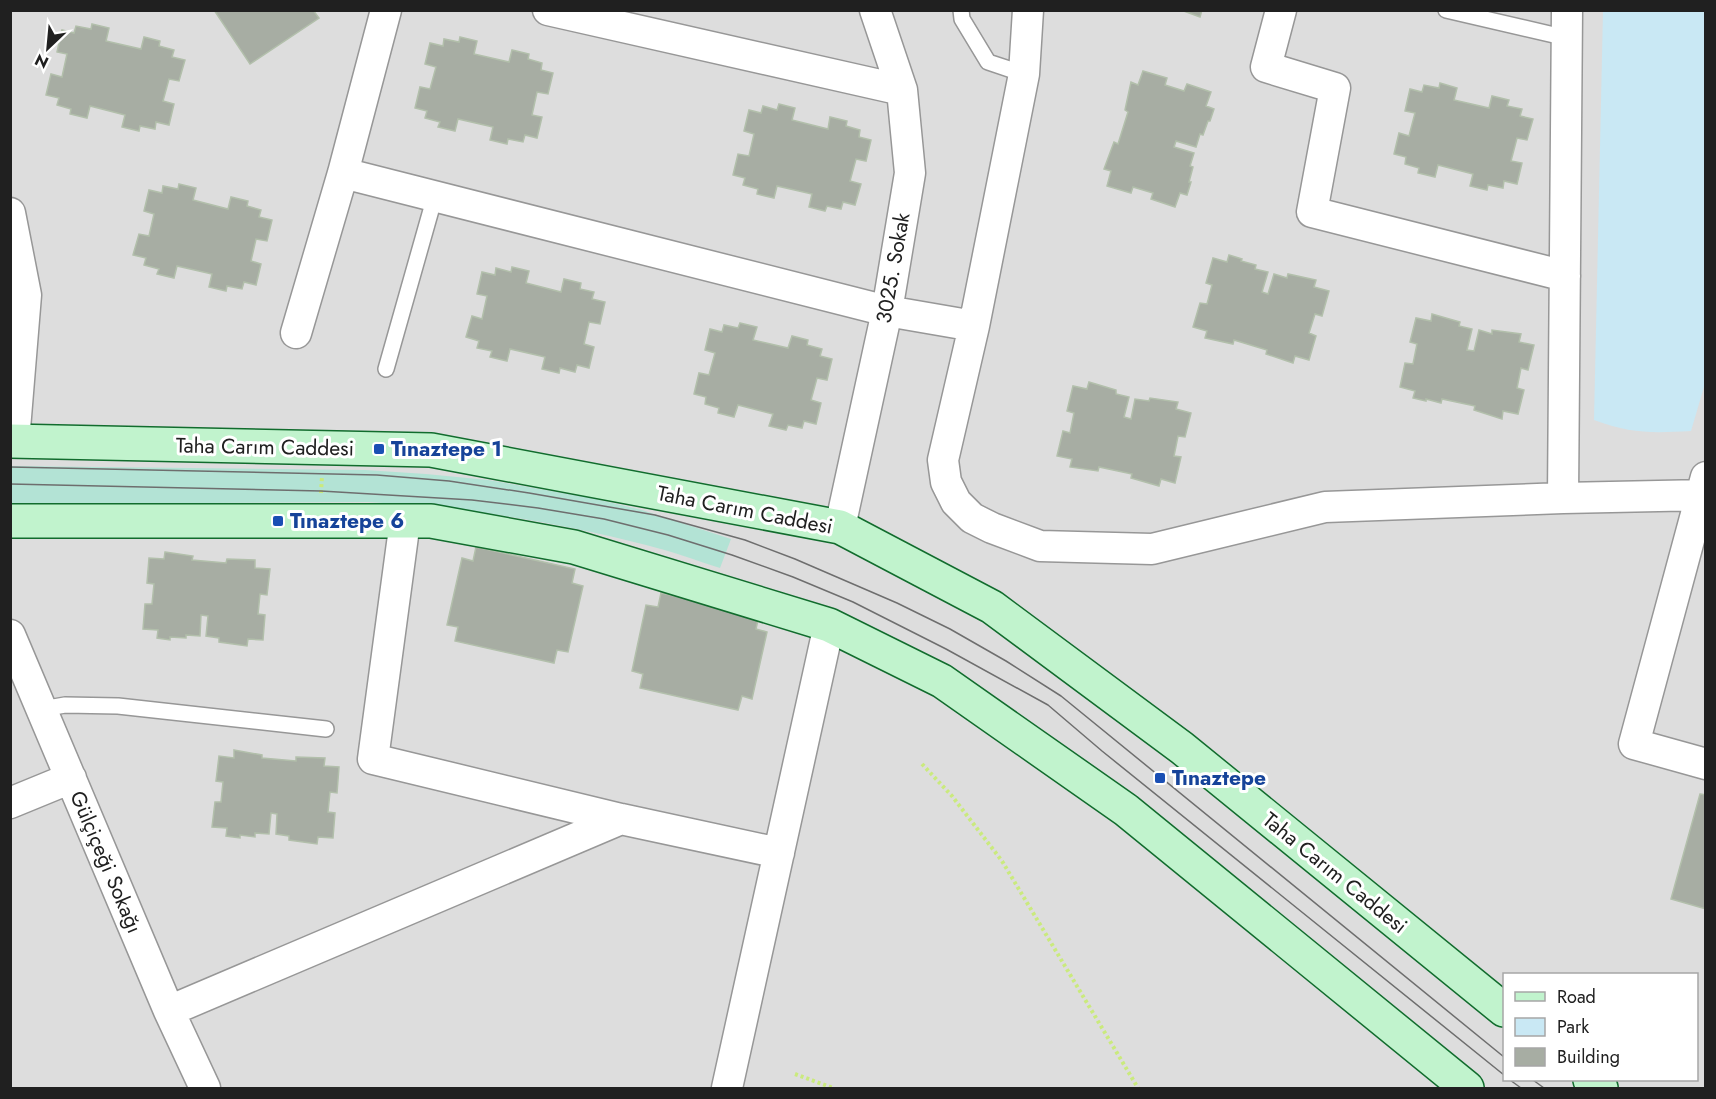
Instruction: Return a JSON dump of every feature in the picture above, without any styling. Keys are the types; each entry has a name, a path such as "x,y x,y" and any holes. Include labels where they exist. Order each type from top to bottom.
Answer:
{"main road":[{"name":"Taha Carım Caddesi","path":"12,441 431,450 840,527 992,607 1182,748 1503,1009"},
{"path":"10,521 431,521 574,547 830,625 942,681 1126,810 1467,1089"}],"street":[{"path":"296,333 343,173 386,10"},
{"path":"548,10 902,90 893,10"},
{"name":"3025. Sokak","path":"840,527 886,311 909,173 902,90 875,10"},
{"path":"1028,10 1024,74 974,326 943,460 946,482 956,502 972,518 1040,546 1152,549 1325,507 1563,498 1704,489 1634,744 1706,764"},
{"path":"1281,10 1266,67 1335,88 1311,212 1565,276"},
{"path":"1563,498 1567,24"},
{"path":"343,173 886,311 974,326"},
{"path":"10,213 26,295 12,441"},
{"path":"405,521 373,759 621,819 779,852"},
{"path":"727,1089 830,625"},
{"name":"Gülçiçeği Sokağı","path":"10,635 169,1011 205,1089"},
{"path":"10,803 71,778"},
{"path":"169,1011 621,819"}],"lane":[{"path":"961,10 962,19 988,62 1024,74"},
{"path":"1446,10 1567,24"},
{"path":"386,369 435,196"},
{"path":"42,709 65,705 118,706 326,729"}],"path":[{"path":"321,521 322,448"},
{"path":"922,764 952,796 1002,861 1138,1089"},
{"path":"795,1074 833,1089"}],"shaded area":[{"path":"10,11 1705,11 1705,1088 11,1088"},
{"path":"11,466 365,470 488,480 591,498 642,510 731,539 720,568 655,547 611,536 508,516 438,507 368,502 11,504"}],"green space":[{"path":"1603,11 1705,11 1706,380 1691,431 1642,431 1620,428 1594,420"}],"building":[{"path":"214,10 313,10 319,18 250,64"},
{"path":"1181,10 1202,10 1200,17"},
{"path":"92,24 109,28 106,41 141,49 144,37 160,41 159,46 174,50 172,57 185,60 179,81 169,79 163,101 174,104 169,125 156,122 155,129 140,126 139,131 122,127 125,115 90,106 87,118 70,114 71,109 57,105 59,98 46,95 51,74 62,77 67,54 57,52 62,30 74,33 76,26 91,29"},
{"path":"460,37 477,41 474,54 509,62 512,50 529,54 528,59 542,63 541,70 553,73 548,94 537,92 532,115 542,117 537,138 525,135 523,142 508,139 507,144 490,140 493,127 458,119 455,131 438,127 440,122 425,118 427,111 415,108 420,87 430,89 436,67 425,64 430,43 443,46 444,39 459,42"},
{"path":"1143,71 1167,78 1165,85 1184,91 1187,84 1211,92 1206,106 1214,109 1203,135 1200,134 1196,147 1176,141 1174,147 1194,153 1190,166 1193,167 1189,182 1191,182 1187,195 1180,193 1175,207 1151,199 1153,193 1133,187 1131,193 1107,186 1111,171 1104,169 1114,142 1118,144 1128,112 1125,110 1131,82 1138,85"},
{"path":"1440,83 1457,88 1454,100 1489,108 1492,96 1509,100 1507,106 1522,109 1520,116 1533,119 1527,140 1517,138 1511,161 1522,163 1517,184 1504,181 1503,188 1488,185 1487,190 1470,186 1473,174 1438,165 1435,177 1418,173 1419,168 1405,164 1406,157 1394,154 1399,133 1409,136 1415,113 1405,111 1410,89 1422,92 1424,85 1439,88"},
{"path":"779,104 795,108 792,120 828,129 830,117 847,121 846,126 860,130 859,137 871,140 866,161 856,159 850,181 861,184 855,205 843,202 841,209 827,206 825,211 809,207 812,194 777,186 774,198 757,194 758,189 743,185 745,178 733,175 738,154 749,156 754,134 744,131 749,110 761,113 763,106 777,110"},
{"path":"179,184 196,188 193,200 228,209 231,197 248,201 247,206 261,210 259,217 272,220 267,241 256,239 251,261 261,264 256,285 244,282 242,289 227,286 226,291 209,287 212,274 177,266 174,278 157,274 159,269 144,265 146,258 133,255 139,234 149,236 154,214 144,211 149,190 162,193 163,186 178,189"},
{"path":"1229,255 1256,265 1255,269 1268,272 1262,292 1268,294 1274,274 1287,278 1288,274 1316,280 1314,287 1329,291 1322,316 1315,314 1309,333 1316,336 1309,360 1295,356 1293,363 1266,354 1267,350 1234,340 1233,344 1205,338 1207,331 1193,327 1200,303 1207,304 1212,285 1206,283 1213,258 1227,262"},
{"path":"512,267 529,271 526,283 561,292 564,279 581,283 580,289 594,292 592,299 605,302 600,324 589,322 584,344 594,347 589,368 577,365 575,372 560,368 559,373 542,369 545,357 510,349 507,361 490,357 492,351 477,348 479,341 466,337 472,316 482,319 487,296 477,294 482,272 495,275 496,268 511,272"},
{"path":"1432,314 1460,322 1459,326 1472,329 1467,350 1474,351 1479,330 1492,334 1492,330 1521,334 1519,342 1534,345 1528,370 1521,368 1517,388 1524,390 1518,414 1503,411 1502,419 1474,410 1475,406 1442,399 1441,403 1413,398 1415,391 1400,387 1405,363 1413,364 1417,344 1410,342 1416,318 1431,321"},
{"path":"740,323 757,327 753,340 788,348 792,336 808,340 807,345 822,349 820,356 832,359 827,380 817,378 811,400 821,403 816,424 804,421 802,428 788,425 786,430 769,426 773,414 738,405 734,417 718,413 719,408 705,404 706,397 694,394 699,373 709,375 715,353 705,350 710,329 722,332 724,325 738,328"},
{"path":"1089,382 1116,390 1116,394 1129,397 1124,417 1131,419 1135,399 1149,401 1150,398 1178,402 1176,409 1191,413 1185,437 1178,436 1174,456 1181,457 1175,483 1161,479 1159,486 1131,478 1132,474 1099,467 1098,471 1070,467 1072,459 1057,456 1063,431 1070,433 1074,413 1067,411 1073,386 1087,389"},
{"path":"476,547 575,569 572,583 583,586 568,652 557,650 554,663 455,641 458,627 447,625 462,558 473,561"},
{"path":"165,552 193,556 192,560 226,563 227,559 255,560 255,568 270,569 267,595 260,594 258,614 265,615 263,640 248,639 247,646 219,642 219,638 206,636 208,616 201,615 200,636 170,637 170,640 157,638 158,630 143,629 145,604 152,604 154,584 147,583 149,558 164,559"},
{"path":"661,593 759,615 756,629 767,632 752,699 742,696 738,710 640,688 643,674 632,671 646,605 658,607"},
{"path":"234,750 262,755 262,758 296,761 296,757 325,758 324,766 339,767 337,793 330,792 328,812 335,813 333,838 318,837 317,844 289,840 289,836 276,834 277,814 271,813 269,834 255,833 255,837 240,835 240,838 226,836 227,828 212,827 215,802 221,802 223,782 216,781 219,756 234,758"},
{"path":"1700,794 1706,795 1706,909 1671,899"}],"tram line":[{"path":"10,467 377,475 449,481 655,515 745,540 795,559 897,603 950,629 1061,696 1503,1056"},
{"path":"10,484 321,491 472,500 604,519 668,535 793,577 853,602 946,649 1048,705 1503,1074"},
{"path":"1511,1081 1521,1088"},
{"path":"1534,1081 1544,1088"}],"place":[{"name":"Tınaztepe 1","path":"379,449"},
{"name":"Tınaztepe 6","path":"278,521"},
{"name":"Tınaztepe","path":"1160,778"}]}
